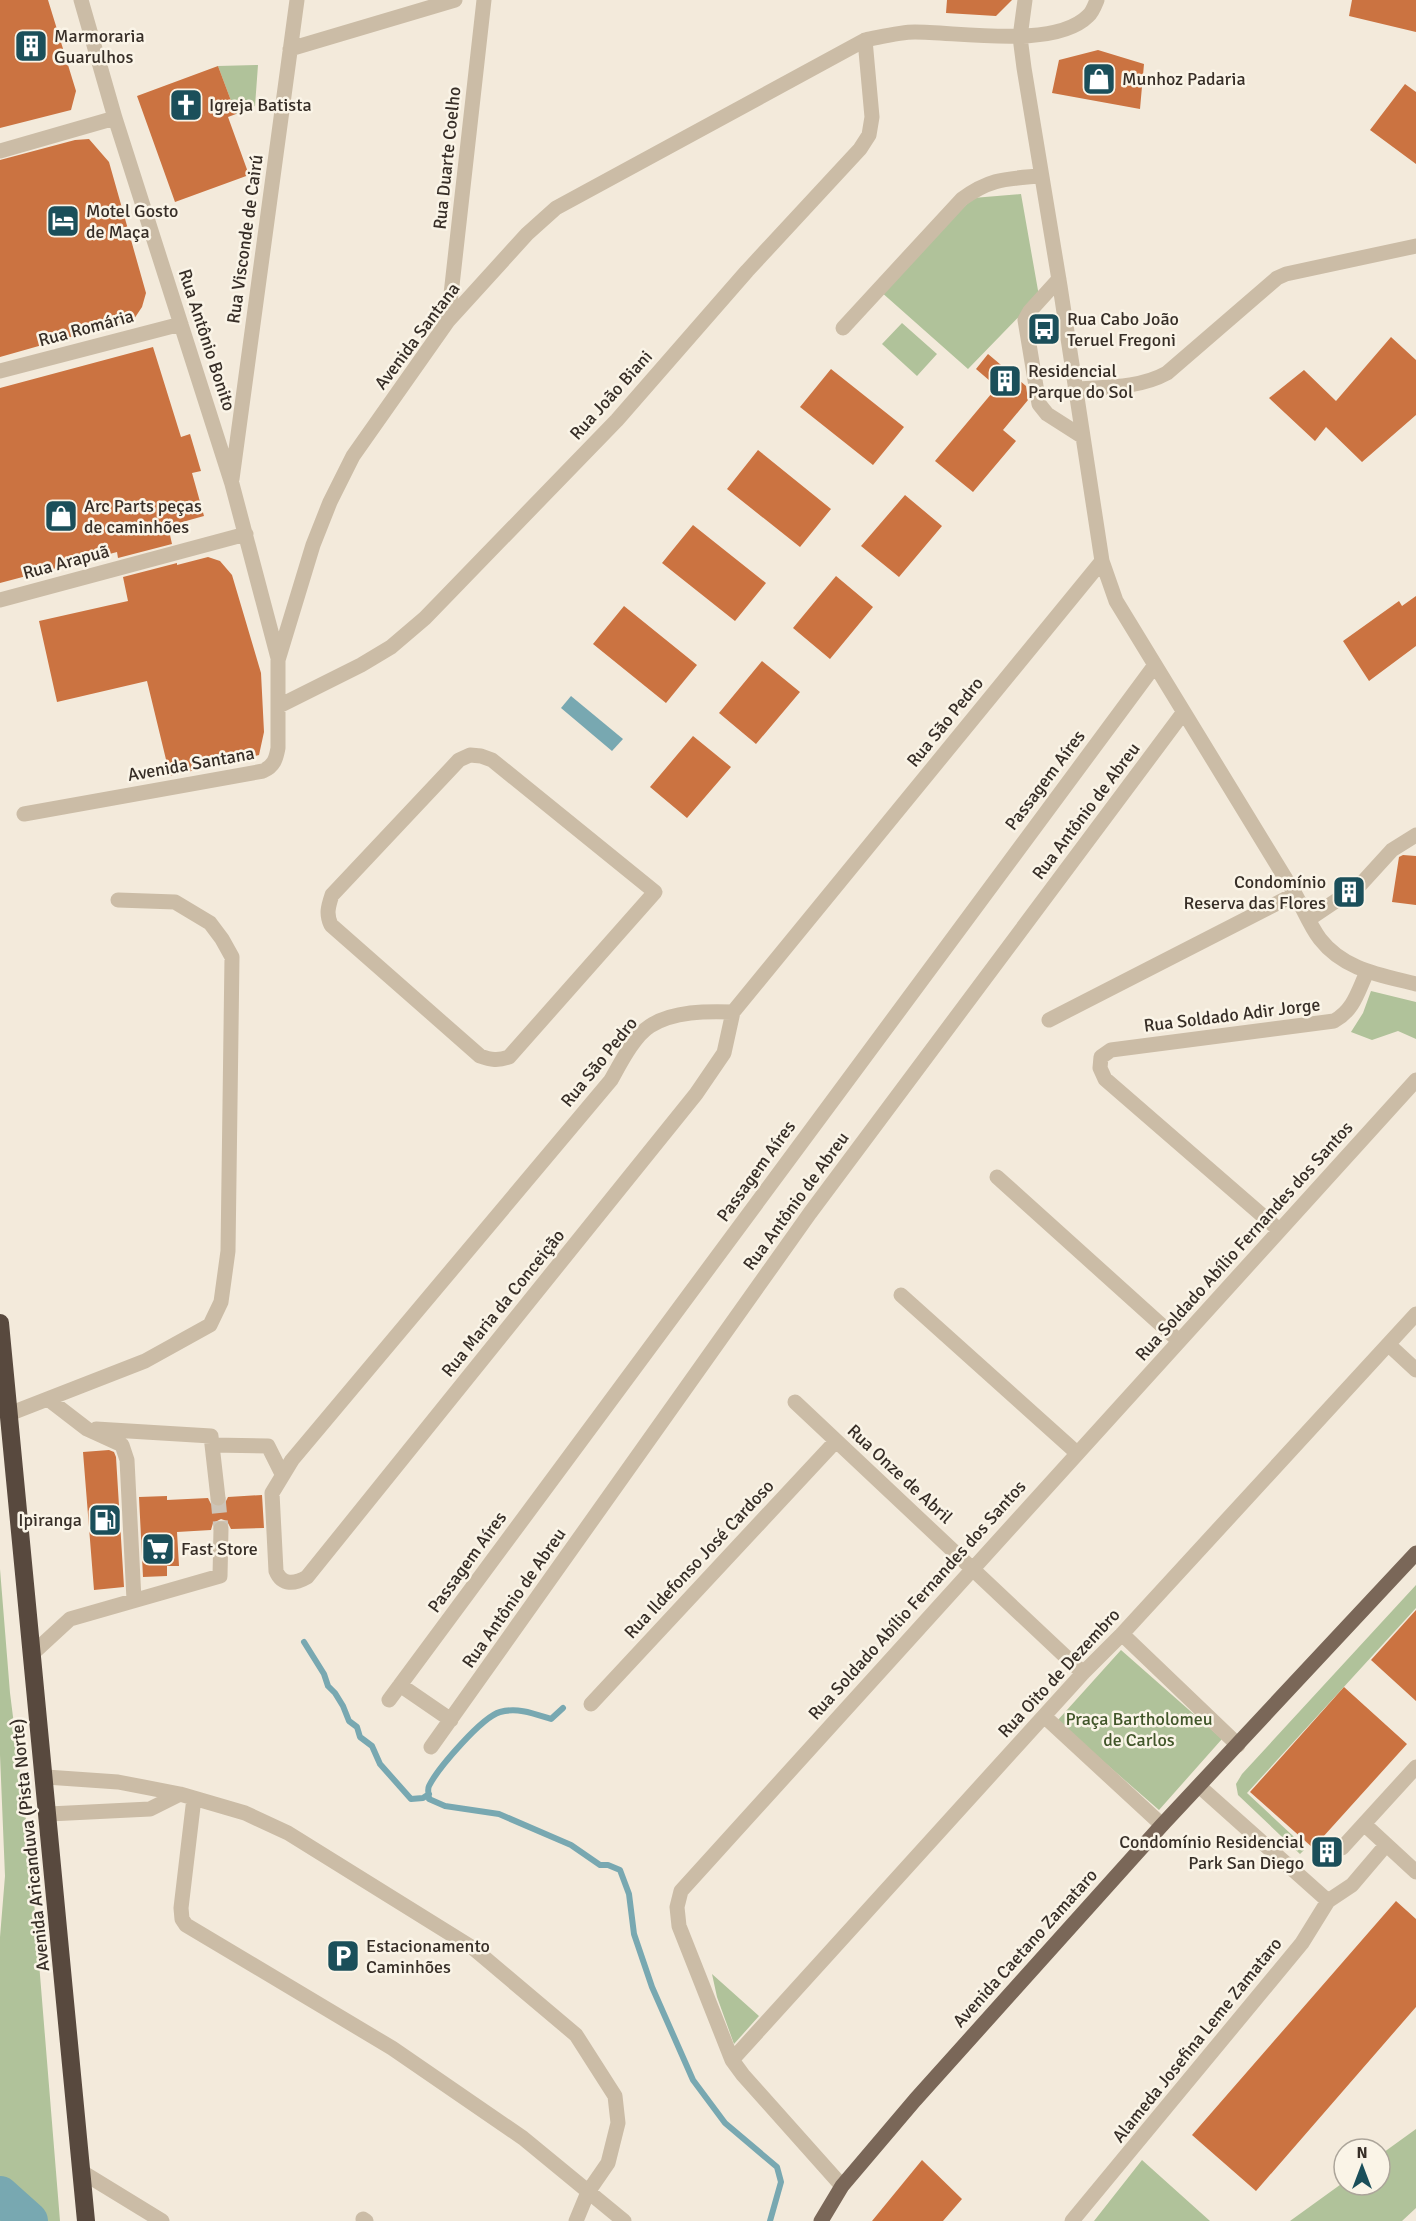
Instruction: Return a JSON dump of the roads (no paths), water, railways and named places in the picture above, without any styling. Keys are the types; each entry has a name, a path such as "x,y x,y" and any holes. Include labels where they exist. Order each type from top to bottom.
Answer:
{"highway":[{"name":"Avenida Aricanduva (Pista Norte)","path":"0,1323 46,1777 86,2221"}],"main road":[{"name":"Avenida Caetano Zamataro","path":"821,2221 842,2186 915,2100 1162,1825 1416,1553"}],"street":[{"name":"Rua Antônio Bonito","path":"81,0 115,118 232,484 278,660"},
{"name":"Rua Visconde de Cairú","path":"232,484 297,0"},
{"path":"290,49 455,0"},
{"name":"Rua Duarte Coelho","path":"448,321 484,0"},
{"path":"1024,0 1020,37 1040,176 1059,279 1102,561 1116,601 1182,713 1295,894 1319,938 1332,952 1352,966 1416,984"},
{"name":"Avenida Santana","path":"24,814 270,768 275,762 278,748 278,660 313,546 353,456 448,321 527,234 556,208 865,40 913,32 1020,37 1050,34 1070,27 1089,16 1097,0"},
{"name":"Rua João Biani","path":"279,706 361,666 391,647 424,618 617,420 747,271 842,171 860,149 869,135 871,126 865,40"},
{"path":"0,151 115,118"},
{"path":"843,328 962,199 980,186 1000,180 1040,176"},
{"path":"1076,389 1131,385 1155,380 1167,373 1277,278 1286,274 1416,246"},
{"path":"1059,279 1030,311 1025,320 1039,404 1047,414 1083,437"},
{"name":"Rua Romária","path":"0,370 181,324"},
{"name":"Rua Arapuã","path":"0,600 246,534"},
{"name":"Rua São Pedro","path":"276,1571 272,1492 282,1474 611,1080 630,1048 649,1026 676,1015 711,1011 733,1012 1102,561"},
{"name":"Passagem Aíres","path":"389,1700 1155,665"},
{"name":"Rua Antônio de Abreu","path":"431,1748 810,1213 1182,713"},
{"path":"470,755 492,760 654,892 509,1057 499,1060 489,1060 480,1056 332,925 328,917 332,895 459,760 470,755"},
{"path":"1309,919 1361,884 1392,850 1416,835"},
{"path":"1049,1020 1295,894"},
{"path":"9,1414 145,1361 210,1325 221,1302 228,1251 232,957 210,923 175,902 118,900"},
{"name":"Rua Soldado Adir Jorge","path":"1280,1230 1106,1078 1100,1068 1101,1057 1111,1050 1334,1021 1345,1015 1352,1006 1367,972"},
{"name":"Rua Maria da Conceição","path":"276,1571 278,1578 286,1582 296,1583 307,1577 696,1094 724,1053 733,1012"},
{"name":"Rua Soldado Abílio Fernandes dos Santos","path":"842,2186 732,2060 680,1926 677,1907 681,1891 1416,1080"},
{"path":"997,1177 1179,1341"},
{"path":"901,1294 1077,1453"},
{"name":"Rua Oito de Dezembro","path":"732,2060 1083,1673 1122,1634 1416,1314"},
{"path":"1389,1345 1416,1370"},
{"path":"48,1399 87,1429 122,1445 127,1460 134,1600"},
{"name":"Rua Onze de Abril","path":"795,1402 1083,1673"},
{"path":"87,1429 211,1436 218,1498"},
{"name":"Rua Ildefonso José Cardoso","path":"591,1704 836,1441"},
{"path":"212,1445 268,1446 282,1474"},
{"path":"32,1654 70,1619 220,1576 220,1529"},
{"path":"1122,1634 1238,1745"},
{"path":"400,1685 451,1720"},
{"path":"1044,1716 1162,1825"},
{"path":"1342,1848 1416,1767"},
{"path":"46,1777 118,1782 187,1796 245,1813 297,1839 473,1948 576,2035 615,2096 618,2123 608,2163 588,2192 576,2221"},
{"path":"1200,1786 1328,1901"},
{"path":"49,1814 150,1809 187,1796"},
{"path":"187,1796 181,1908 182,1919 186,1925 392,2048 523,2138 624,2221"},
{"path":"1364,1824 1416,1872"},
{"name":"Alameda Josefina Leme Zamataro","path":"1072,2221 1146,2144 1302,1943 1328,1901 1352,1885 1386,1845"},
{"path":"82,2172 162,2221"}],"water":[{"path":"571,696 623,739 612,751 561,708"}],"waterway":[{"path":"304,1642 324,1674 328,1686 343,1706 349,1721 357,1727 360,1737 372,1746 380,1764 411,1799 423,1798 429,1794"},
{"path":"563,1708 551,1719 513,1710 492,1716 461,1744 441,1768 429,1786 429,1799 445,1806 499,1814 571,1845 600,1865 608,1865 620,1870 629,1894 634,1934 652,1987 693,2080 725,2123 777,2167 781,2182 770,2221"},
{"path":"0,2195 29,2221"}],"tunnel":[{"path":"218,1498 221,1529"}],"place":[{"name":"Marmoraria Guarulhos","path":"31,46"},
{"name":"Munhoz Padaria","path":"1099,79"},
{"name":"Igreja Batista","path":"186,105"},
{"name":"Motel Gosto de Maça","path":"63,221"},
{"name":"Rua Cabo João Teruel Fregoni","path":"1044,329"},
{"name":"Residencial Parque do Sol","path":"1005,381"},
{"name":"Arc Parts peças de caminhões","path":"61,516"},
{"name":"Condomínio Reserva das Flores","path":"1349,892"},
{"name":"Ipiranga","path":"105,1520"},
{"name":"Fast Store","path":"158,1549"},
{"name":"Condomínio Residencial Park San Diego","path":"1327,1852"},
{"name":"Estacionamento Caminhões","path":"343,1956"}],"park label":[{"name":"Praça Bartholomeu de Carlos","path":"1139,1729"}]}
